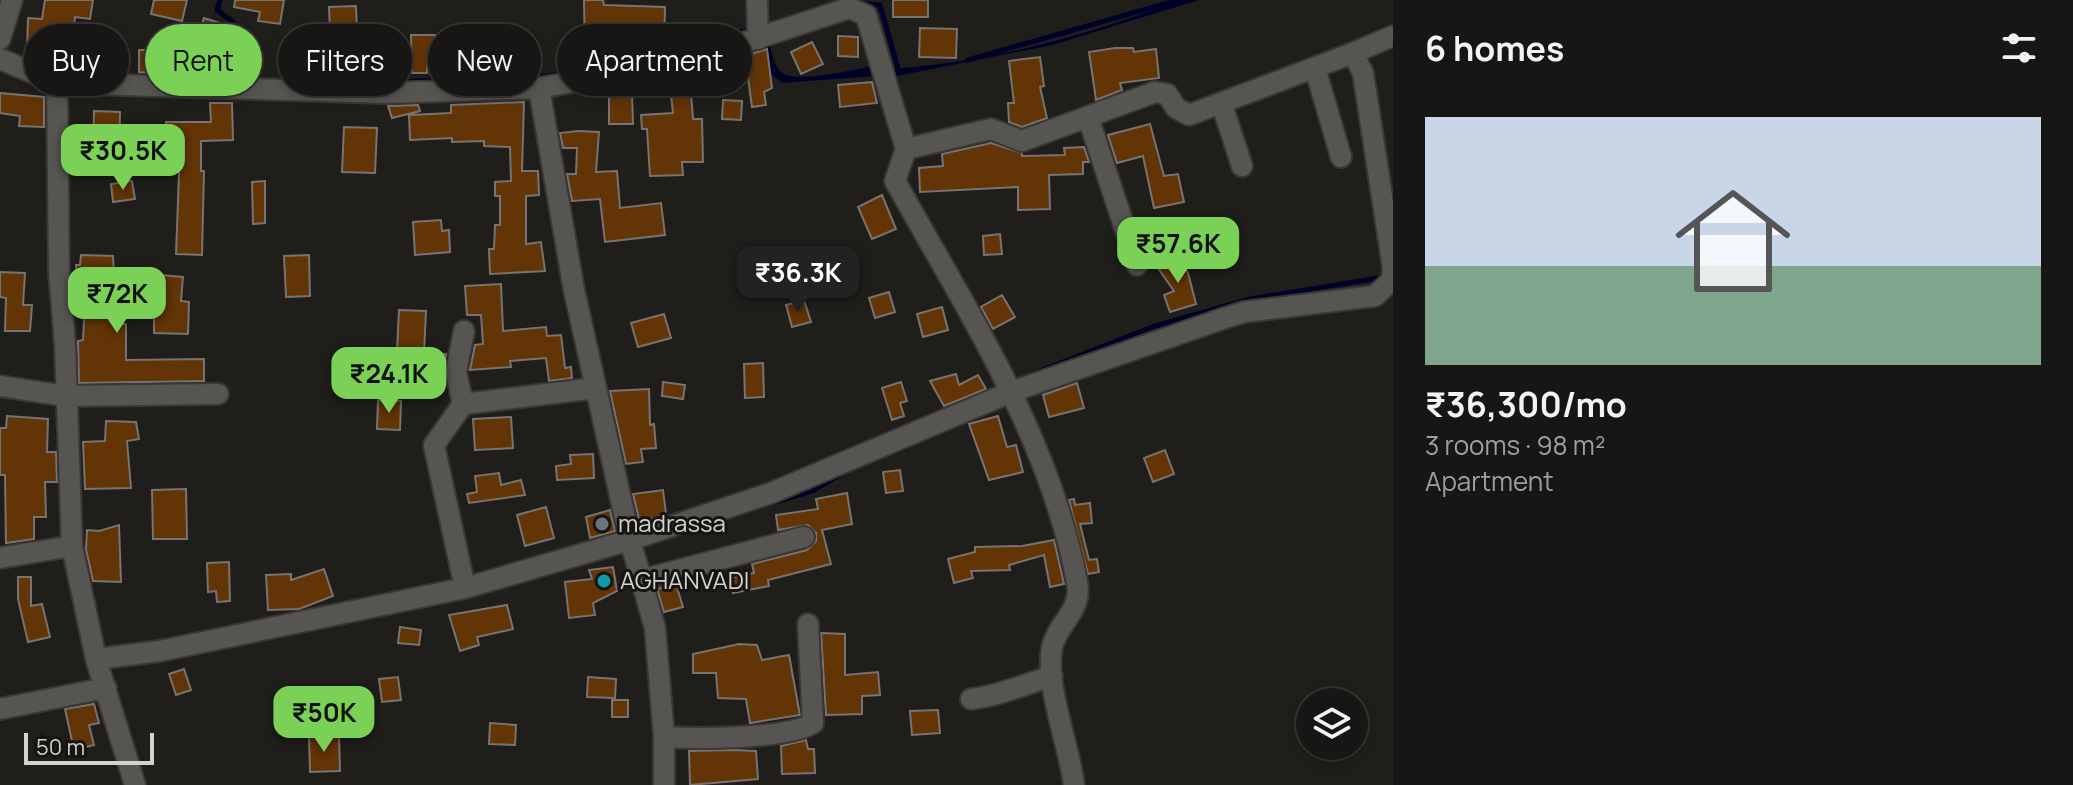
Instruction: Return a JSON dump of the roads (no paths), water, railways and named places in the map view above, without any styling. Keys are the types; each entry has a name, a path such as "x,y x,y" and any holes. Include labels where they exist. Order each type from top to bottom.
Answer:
{"street":[{"path":"0,39 12,0"},
{"path":"757,0 758,39"},
{"path":"541,88 685,62 849,8 858,9 866,15 906,149 895,181 1011,392 1048,474 1078,584 1076,610 1056,636 1052,649 1052,676 1074,785"},
{"path":"906,149 991,129 1022,141 1155,92 1167,94 1176,108 1189,115 1222,105 1393,36"},
{"path":"96,659 160,651 465,588 630,540 771,493 1011,392 1244,312 1375,296 1392,280 1393,268 1363,73 1353,53"},
{"path":"0,59 24,69"},
{"path":"1315,68 1341,157"},
{"path":"129,85 428,92"},
{"path":"57,96 59,272 65,345 72,546 96,659 135,785"},
{"path":"540,96 574,290 630,540 655,628 664,737 664,785"},
{"path":"1222,105 1242,166"},
{"path":"1088,117 1137,265"},
{"path":"464,331 456,372 463,404 434,445 465,588"},
{"path":"0,386 65,396 218,394"},
{"path":"463,404 596,388"},
{"path":"641,580 804,537"},
{"path":"0,558 72,546"},
{"path":"664,737 725,737 788,731 813,723 808,624"},
{"path":"971,699 987,697 1016,685 1052,676"},
{"path":"0,709 106,688"}],"water":[{"path":"1179,0 1199,0 1052,45 887,78 884,69 960,61 1034,46"},
{"path":"769,42 777,66 788,75 824,75 871,66 874,76 782,83 771,74 763,44"},
{"path":"875,457 814,493 641,545"}],"waterway":[{"path":"220,0 217,10 232,24"},
{"path":"968,60 1178,0"},
{"path":"858,3 880,5 899,72"},
{"path":"412,81 557,74"},
{"path":"1025,377 1152,327 1250,299 1378,278"}],"place":[{"name":"madrassa","path":"602,524"},
{"name":"AGHANVADI","path":"604,581"}]}
